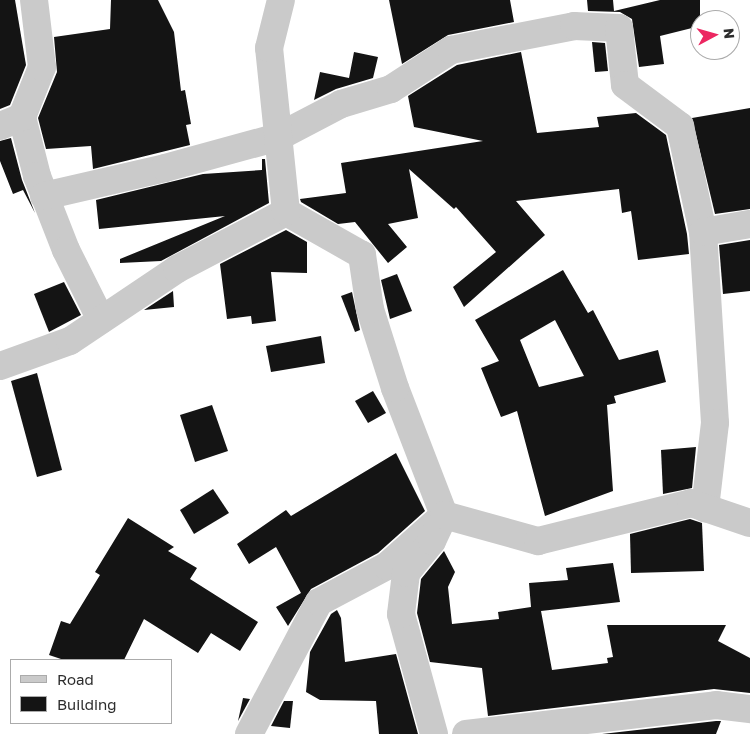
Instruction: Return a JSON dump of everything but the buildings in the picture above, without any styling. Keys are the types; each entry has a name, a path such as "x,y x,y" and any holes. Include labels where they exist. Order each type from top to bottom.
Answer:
{"street":[{"path":"34,0 42,67 11,122 66,250 101,320"},
{"path":"281,0 268,48 286,212"},
{"path":"44,196 165,168 278,137 341,104 391,88 451,50 574,26 619,28 625,85 680,126 703,232 715,423 705,508"},
{"path":"0,366 70,340 177,269 286,212"},
{"path":"286,212 362,255 370,309 395,388 444,515 432,541 406,573 401,614 434,734"},
{"path":"703,232 750,224"},
{"path":"444,515 538,541 691,503 750,523"},
{"path":"249,734 319,602 387,566 444,515"},
{"path":"466,734 716,705 750,709"}]}
